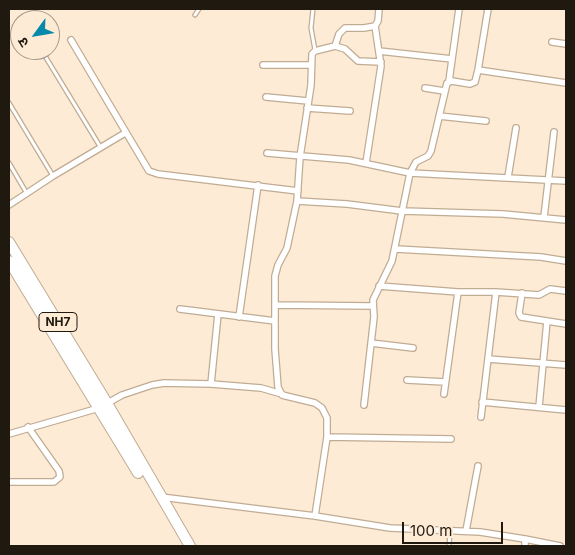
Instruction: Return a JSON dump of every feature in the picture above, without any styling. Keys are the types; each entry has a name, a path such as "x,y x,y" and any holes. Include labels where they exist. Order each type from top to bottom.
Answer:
{"highway":[{"name":"NH7","path":"9,242 142,471 183,546"},
{"name":"NH7","path":"9,261 103,405"},
{"name":"NH7","path":"142,471 190,546"}],"street":[{"path":"366,163 381,62 375,26 378,21 379,9"},
{"path":"364,405 374,318 372,306 375,294 390,266 396,249 410,173 416,162 428,156 431,151 444,91 449,81 460,9"},
{"path":"449,81 472,84 475,82 488,9"},
{"path":"335,46 339,34 345,28 375,26"},
{"path":"71,40 146,167 153,173 298,191"},
{"path":"552,42 566,44"},
{"path":"282,394 278,387 276,368 274,305 276,269 287,248 297,201 300,157 311,85 311,58 315,51 335,46 345,49 358,60 381,62"},
{"path":"379,51 452,59"},
{"path":"263,65 311,65"},
{"path":"478,70 566,83"},
{"path":"426,88 444,91"},
{"path":"266,97 308,101"},
{"path":"308,108 350,111"},
{"path":"439,116 486,121"},
{"path":"508,177 516,128"},
{"path":"544,217 554,132"},
{"path":"9,205 53,176 126,133"},
{"path":"267,153 366,163 410,173 566,181"},
{"path":"239,317 258,185"},
{"path":"297,201 347,204 402,212 458,212 566,220"},
{"path":"396,249 541,257 566,261"},
{"path":"379,286 458,292 539,294 550,289 566,291"},
{"path":"444,394 458,292"},
{"path":"481,418 496,292"},
{"path":"522,293 520,316 566,324"},
{"path":"274,305 372,306"},
{"path":"180,309 275,321"},
{"path":"211,384 218,314"},
{"path":"540,407 542,362 547,321"},
{"path":"371,342 413,348"},
{"path":"488,359 566,365"},
{"path":"407,380 445,382"},
{"path":"9,434 103,405 122,395 152,385 164,383 211,384 262,388 315,403 322,408 328,418 327,437 315,516"},
{"path":"482,402 566,410"},
{"path":"9,482 54,482 60,477 59,471 28,427"},
{"path":"327,437 451,439"},
{"path":"466,531 478,466"},
{"path":"161,498 315,516 390,528 480,532 526,538 560,546"},
{"path":"524,546 526,538"}],"lane":[{"path":"195,15 200,9"},
{"path":"313,9 311,28 315,51"},
{"path":"47,60 101,148"},
{"path":"9,103 53,176"},
{"path":"9,163 27,193"},
{"path":"449,546 450,530"}]}
